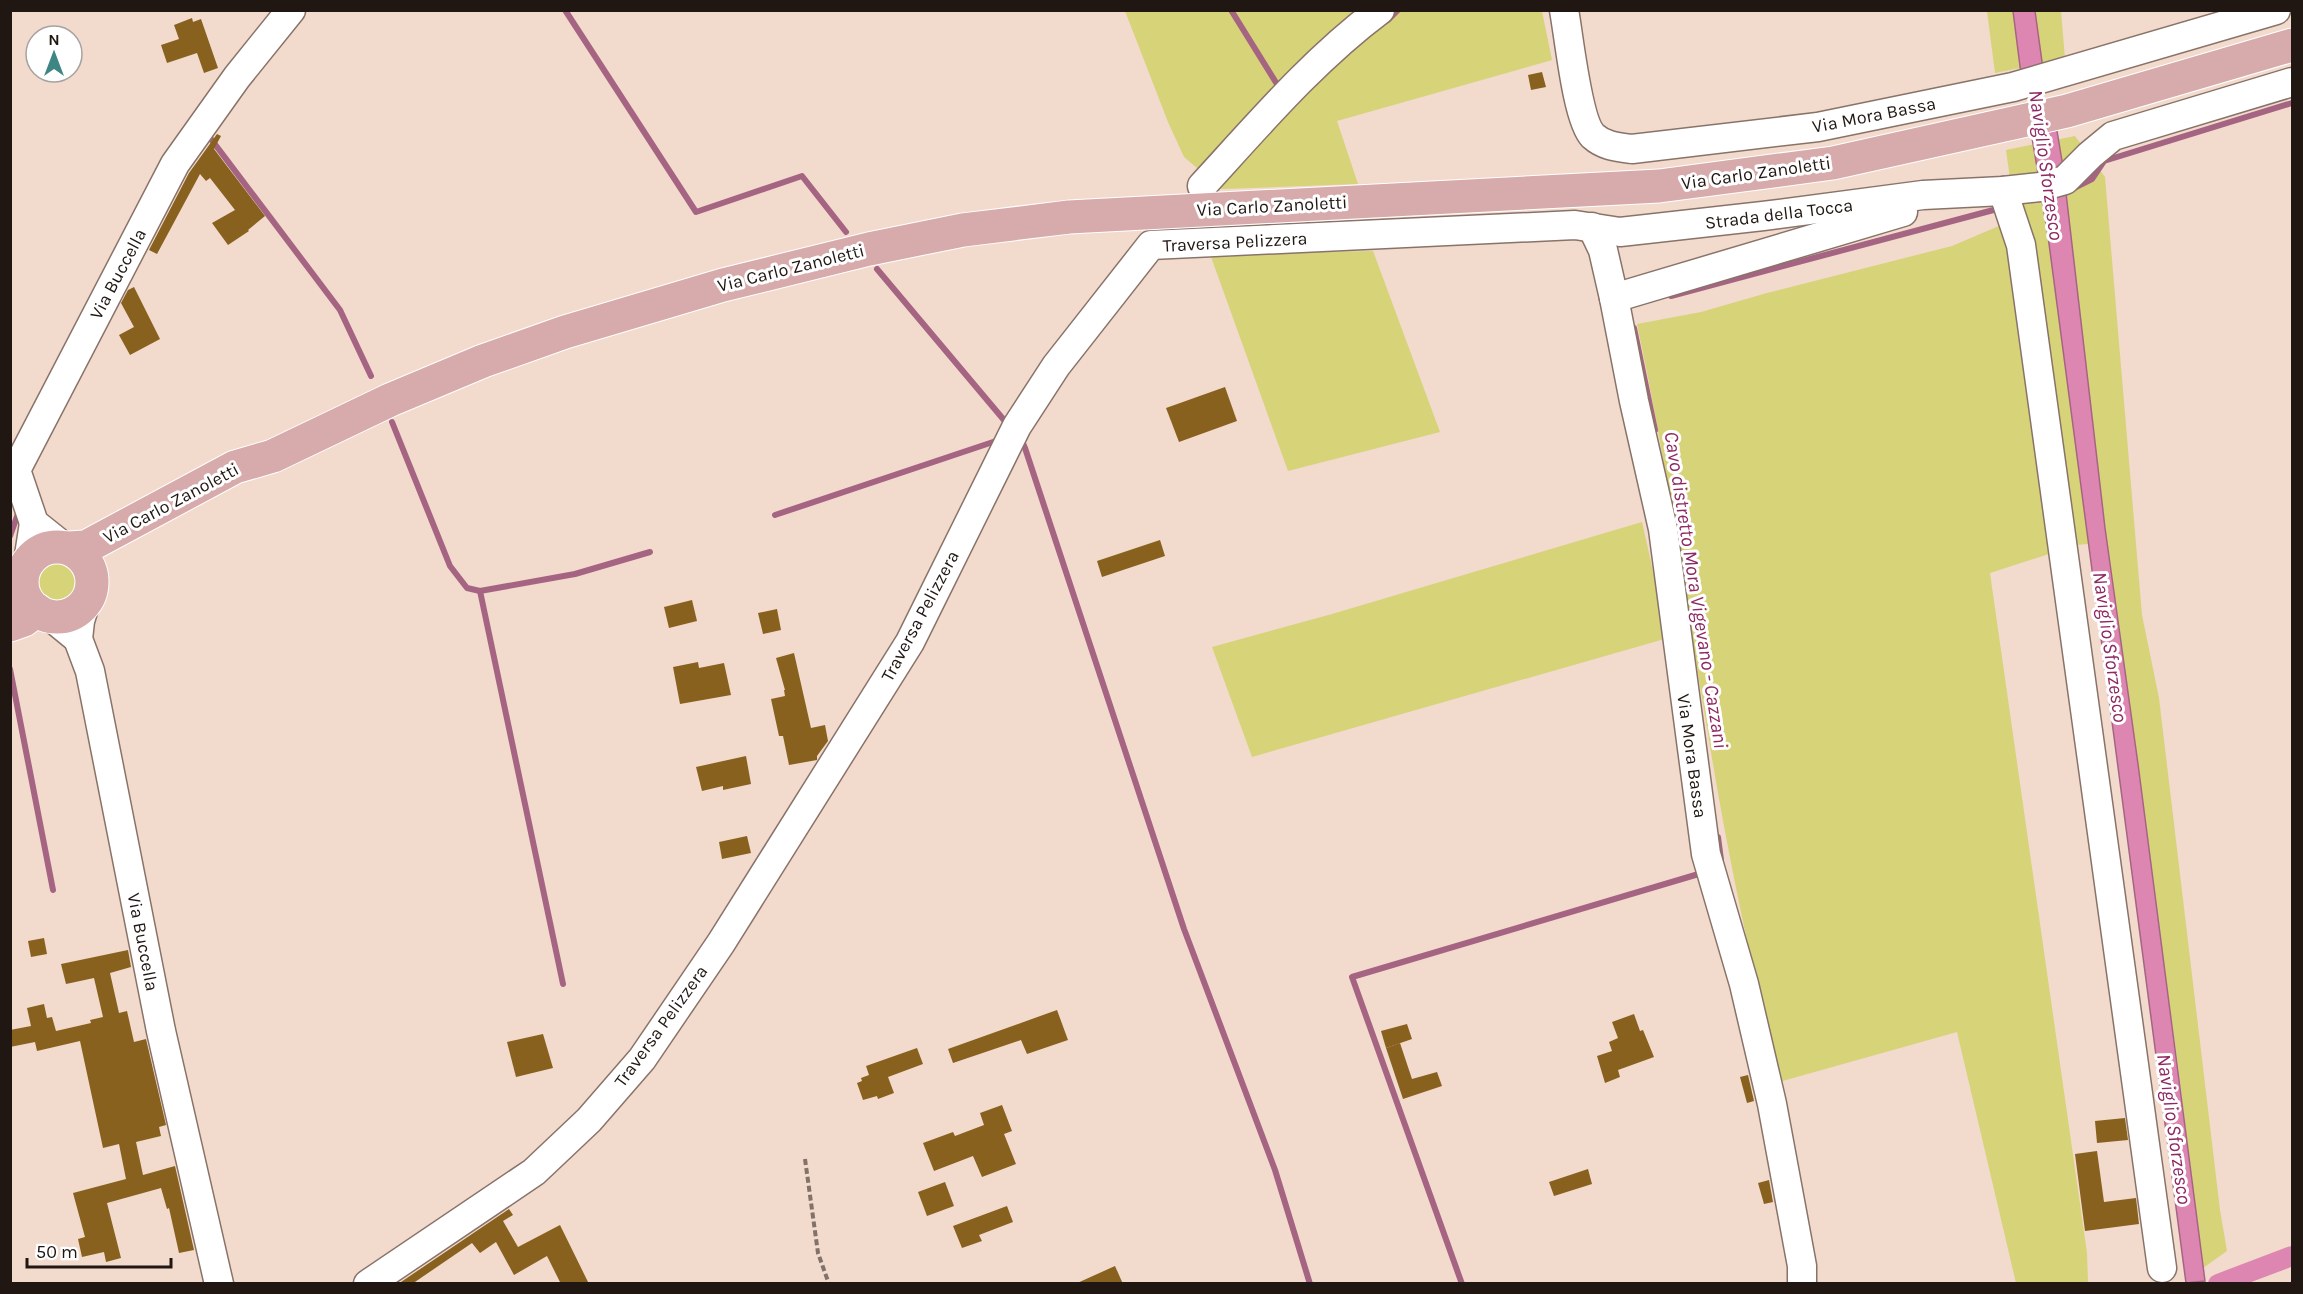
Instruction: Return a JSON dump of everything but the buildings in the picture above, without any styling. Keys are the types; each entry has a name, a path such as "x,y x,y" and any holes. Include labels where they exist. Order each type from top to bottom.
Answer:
{"main road":[{"name":"Via Carlo Zanoletti","path":"66,548 86,547 235,466 273,456 399,396 483,361 565,332 801,264 942,234 1069,217 1659,186 1833,164 2067,111 2292,45"},
{"name":"Via Carlo Zanoletti","path":"88,588 114,556 242,480 273,456"},
{"path":"66,548 83,558 88,588 70,614 32,617 20,576 44,549 66,548"}],"street":[{"name":"Via Buccella","path":"34,523 13,467 175,164 237,77 291,10"},
{"path":"1202,186 1319,62 1380,10"},
{"name":"Via Mora Bassa","path":"1564,10 1583,118 1592,135 1607,145 1632,148 1818,127 2013,87 2276,10"},
{"name":"Strada della Tocca","path":"1592,227 1620,232 1923,195 1965,192 2007,200 2052,183 2113,136 2292,82"},
{"name":"Strada della Tocca","path":"1614,298 1965,192"},
{"path":"2007,200 2020,245 2162,1268"},
{"name":"Traversa Pelizzera","path":"368,1284 534,1172 589,1120 642,1059 721,943 910,642 1017,426 1056,366 1151,245 1563,226 1592,227"},
{"name":"Via Mora Bassa","path":"1592,227 1603,250 1663,529 1688,728 1711,870 1744,984 1772,1104 1802,1266 1802,1284"},
{"path":"20,576 34,523 66,548"},
{"path":"32,617 78,639 88,588"},
{"name":"Via Buccella","path":"78,639 90,671 160,1031 219,1284"}],"path":[{"path":"805,1159 818,1254 829,1284"}],"shaded area":[{"path":"1125,11 1542,11 1552,60 1337,121 1358,184 1222,189 1184,157"},
{"path":"1987,11 2061,11 2065,59 1995,73"},
{"path":"2075,136 2105,177 2142,615 2159,698 2220,1210 2227,1251 2203,1268 2107,542 2077,545 1990,573 2087,1253 2088,1283 2016,1283 1957,1032 1779,1082 1727,840 1668,486 1637,324 1701,312 1952,246 2013,220 2013,200 2006,150"},
{"path":"1373,251 1440,432 1288,471 1210,254"},
{"path":"1642,522 1668,638 1252,757 1212,647 1332,614"},
{"path":"52,558 62,558 74,565 81,577 81,587 74,599 62,606 52,606 37,595 33,587 33,577 44,562"}],"water":[{"path":"2013,11 2035,11 2043,69 2021,74"},
{"name":"Naviglio Sforzesco","path":"2056,125 2064,173 2039,179 2031,132"},
{"name":"Naviglio Sforzesco","path":"2066,193 2105,528 2205,1281 2186,1283 2042,200"}],"waterway":[{"path":"565,10 696,212 802,176 846,232"},
{"path":"1231,10 1280,89"},
{"path":"1388,20 1398,10"},
{"name":"Cavo distretto Mora Vigevano - Cazzani","path":"2074,188 2092,179 2104,161 2292,103"},
{"path":"211,139 340,310 371,376"},
{"name":"Cavo distretto Mora Vigevano - Cazzani","path":"1671,296 2001,208"},
{"path":"877,269 1009,426"},
{"name":"Cavo distretto Mora Vigevano - Cazzani","path":"1634,328 1655,430"},
{"path":"392,422 450,566 467,588 480,591 575,574 650,552"},
{"path":"1021,439 1184,929 1275,1170 1310,1284"},
{"path":"775,515 996,441 1000,443"},
{"path":"10,536 19,511"},
{"path":"480,591 563,984"},
{"path":"10,669 53,890"},
{"name":"Cavo distretto Mora Vigevano - Cazzani","path":"1718,837 1721,860"},
{"name":"Cavo distretto Mora Vigevano - Cazzani","path":"1462,1284 1352,977 1702,873"},
{"path":"2218,1284 2292,1256"}]}
